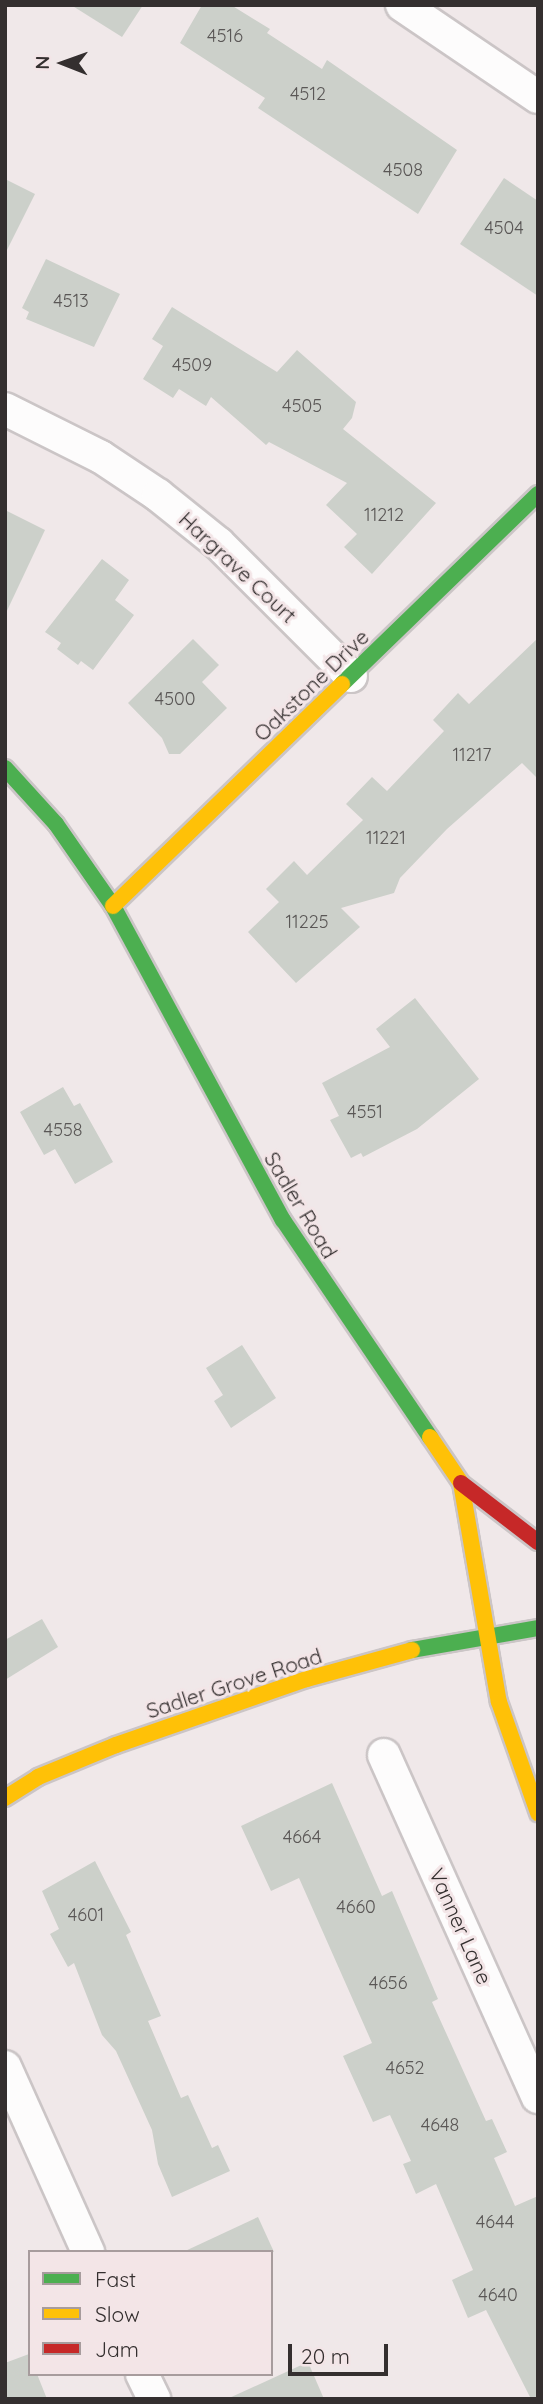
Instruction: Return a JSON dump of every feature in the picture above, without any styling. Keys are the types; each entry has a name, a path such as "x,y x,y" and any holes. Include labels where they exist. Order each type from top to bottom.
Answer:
{"street":[{"path":"402,5 538,97"},
{"name":"Hargrave Court","path":"5,409 101,457 158,495 218,543 351,676"},
{"name":"Oakstone Drive","path":"113,906 538,494"},
{"name":"Sadler Road","path":"5,768 56,824 113,906 283,1220 461,1483 485,1636 499,1702 538,1813"},
{"path":"461,1483 538,1542"},
{"path":"485,1636 538,1628"},
{"name":"Sadler Grove Road","path":"5,1798 38,1777 205,1713 401,1653 485,1636"},
{"name":"Vanner Lane","path":"384,1755 535,2084"},
{"path":"5,2067 87,2250"},
{"path":"143,2376 154,2399"}],"building":[{"path":"71,5 143,5 122,37"},
{"path":"202,5 231,5 270,29 267,33 322,69 327,60 457,150 418,214 258,108 265,98 180,43"},
{"path":"504,178 538,201 538,296 460,244"},
{"path":"5,179 35,194 5,254"},
{"path":"46,259 120,294 94,347 26,319 29,312 22,308"},
{"path":"172,307 277,372 297,350 356,402 352,418 343,429 436,503 372,574 344,547 357,534 326,505 347,483 269,442 266,445 211,397 206,406 179,389 173,398 143,379 163,346 152,339"},
{"path":"5,510 45,530 5,615"},
{"path":"102,559 129,580 115,600 134,615 93,670 81,661 78,665 57,649 61,643 45,632"},
{"path":"538,638 538,779 522,763 447,829 400,878 394,893 341,908 360,927 296,983 248,932 279,902 266,889 294,861 307,875 363,820 346,804 372,777 387,791 444,731 433,720 458,693 469,704"},
{"path":"193,639 219,665 202,682 227,708 180,754 169,754 162,738 128,703"},
{"path":"415,998 479,1079 417,1129 363,1157 361,1153 351,1158 330,1120 339,1116 322,1083 390,1047 376,1029"},
{"path":"63,1087 74,1106 80,1103 113,1162 75,1184 55,1149 44,1155 20,1112"},
{"path":"242,1345 276,1398 231,1428 214,1401 223,1395 206,1368"},
{"path":"42,1619 58,1647 5,1680 5,1640"},
{"path":"332,1783 382,1896 392,1891 438,1999 432,2002 486,2121 492,2119 507,2152 494,2158 515,2206 538,2196 538,2399 531,2399 486,2310 468,2318 452,2280 473,2270 436,2184 416,2194 403,2164 411,2161 390,2115 373,2122 343,2056 372,2043 299,1878 271,1891 241,1826"},
{"path":"95,1861 131,1932 126,1935 161,2016 148,2021 181,2098 188,2095 212,2148 218,2145 230,2171 172,2197 158,2164 152,2130 116,2051 102,2035 74,1963 68,1967 50,1934 59,1929 42,1891"},
{"path":"258,2217 274,2252 273,2250 187,2250"},
{"path":"28,2354 28,2376 38,2376 47,2399 5,2399 5,2363"},
{"path":"308,2362 324,2399 227,2399"}],"traffic: fast":[{"path":"342,684 538,494"},
{"path":"5,768 56,824 113,906 283,1220 430,1437"},
{"path":"412,1650 538,1628"}],"traffic: slow":[{"path":"113,906 342,684"},
{"path":"430,1437 461,1483 499,1702 538,1813"},
{"path":"5,1798 38,1777 116,1745 307,1679 412,1650"}],"traffic: jam":[{"path":"461,1483 538,1542"}]}
